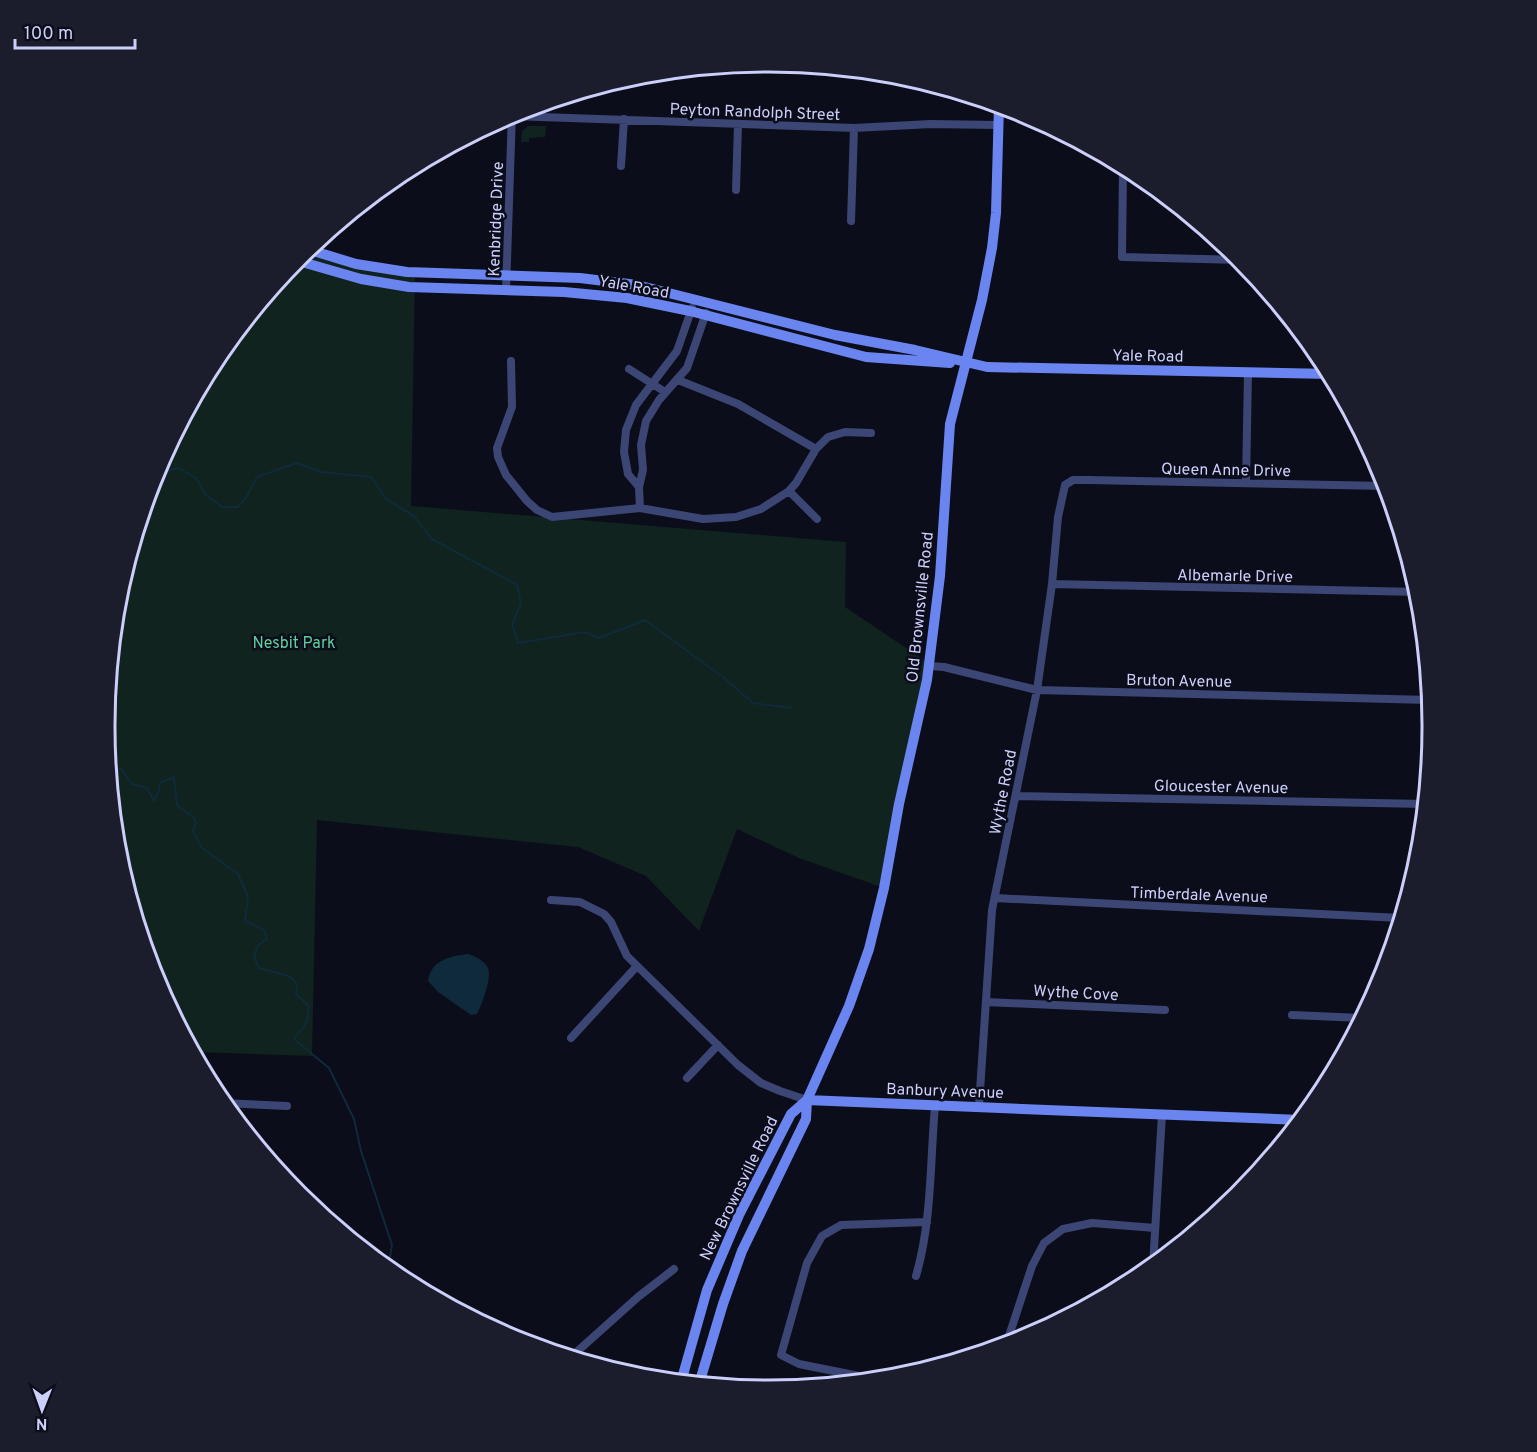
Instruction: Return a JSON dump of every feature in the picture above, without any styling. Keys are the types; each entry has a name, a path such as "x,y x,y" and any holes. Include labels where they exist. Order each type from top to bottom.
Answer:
{"main road":[{"name":"Old Brownsville Road","path":"807,1100 849,1006 869,949 884,888 899,804 930,666 940,576 950,424 982,300 992,248 996,205 998,114"},
{"name":"Yale Road","path":"318,252 356,264 407,272 565,277 611,281 694,298 835,335 1004,368 1319,374"},
{"name":"Yale Road","path":"307,263 361,279 409,287 602,294 690,311 866,357 927,362 965,362"},
{"name":"Banbury Avenue","path":"807,1100 1290,1120"},
{"name":"New Brownsville Road","path":"683,1374 707,1290 739,1215 791,1114 807,1100"},
{"name":"New Brownsville Road","path":"701,1376 742,1251 806,1119 807,1100"}],"street":[{"name":"Peyton Randolph Street","path":"536,115 854,128 931,124 997,125"},
{"path":"621,166 624,119"},
{"path":"736,190 738,124"},
{"name":"Kenbridge Drive","path":"506,290 512,125"},
{"path":"851,221 854,128"},
{"path":"1123,176 1122,257 1226,260"},
{"path":"639,488 628,474 624,452 626,430 636,405 677,351 694,298"},
{"path":"640,508 639,488 643,470 641,445 645,421 665,392 687,368 709,303"},
{"path":"511,362 512,407 497,448 498,457 506,475 527,501 537,510 552,517 640,508 703,519 722,519 761,509 789,491 816,449 828,437 837,433 871,433"},
{"path":"628,369 665,392"},
{"path":"1246,483 1248,372"},
{"path":"678,380 738,404 816,449"},
{"name":"Queen Anne Drive","path":"1065,485 1073,480 1089,480 1377,486"},
{"name":"Wythe Road","path":"979,1106 994,898 1036,690 1052,584 1058,517 1065,485"},
{"path":"789,491 817,519"},
{"name":"Albemarle Drive","path":"1052,584 1408,592"},
{"name":"Bruton Avenue","path":"930,666 944,667 1036,690 1421,700"},
{"name":"Gloucester Avenue","path":"1016,796 1418,804"},
{"name":"Timberdale Avenue","path":"994,898 1393,918"},
{"name":"Banbury Avenue","path":"551,900 580,902 604,914 611,922 627,956 738,1065 761,1083 807,1100"},
{"path":"571,1038 637,966"},
{"name":"Wythe Cove","path":"986,1002 1165,1010"},
{"path":"1292,1015 1354,1018"},
{"path":"687,1078 718,1045"},
{"path":"235,1104 287,1106"},
{"path":"916,1276 927,1222 935,1106"},
{"path":"1154,1254 1162,1114"},
{"path":"851,1374 799,1364 781,1355 807,1263 822,1236 841,1225 927,1222"},
{"path":"1010,1333 1032,1266 1044,1243 1063,1229 1092,1223 1155,1228"},
{"path":"577,1351 638,1297 674,1269"}],"green space":[{"path":"528,126 546,126 545,137 529,138 529,142 521,142 522,131"},
{"name":"Nesbit Park","path":"320,251 363,263 415,270 411,506 846,542 845,607 930,664 884,888 799,858 737,829 699,931 646,876 578,847 317,820 312,1056 202,1052 164,976 137,895 120,811 115,726 116,683 127,598 149,516 164,476 202,399 225,363 277,295"}],"water":[{"path":"468,954 477,957 487,965 489,972 488,984 477,1014 471,1015 438,992 428,981 433,968 442,960"}],"waterway":[{"path":"166,471 178,468 196,478 206,495 222,507 238,507 257,477 297,463 321,472 371,477 386,499 414,516 432,539 517,585 521,604 512,624 518,643 585,632 599,638 645,620 723,677 753,703 792,708"},
{"path":"116,768 122,770 132,784 147,788 154,801 160,783 174,777 177,805 194,818 196,823 193,831 202,848 238,874 248,897 245,921 264,930 267,939 258,945 254,957 259,968 289,976 297,984 296,994 309,1006 307,1022 294,1039 329,1068 354,1119 361,1151 392,1245 390,1259"}]}
